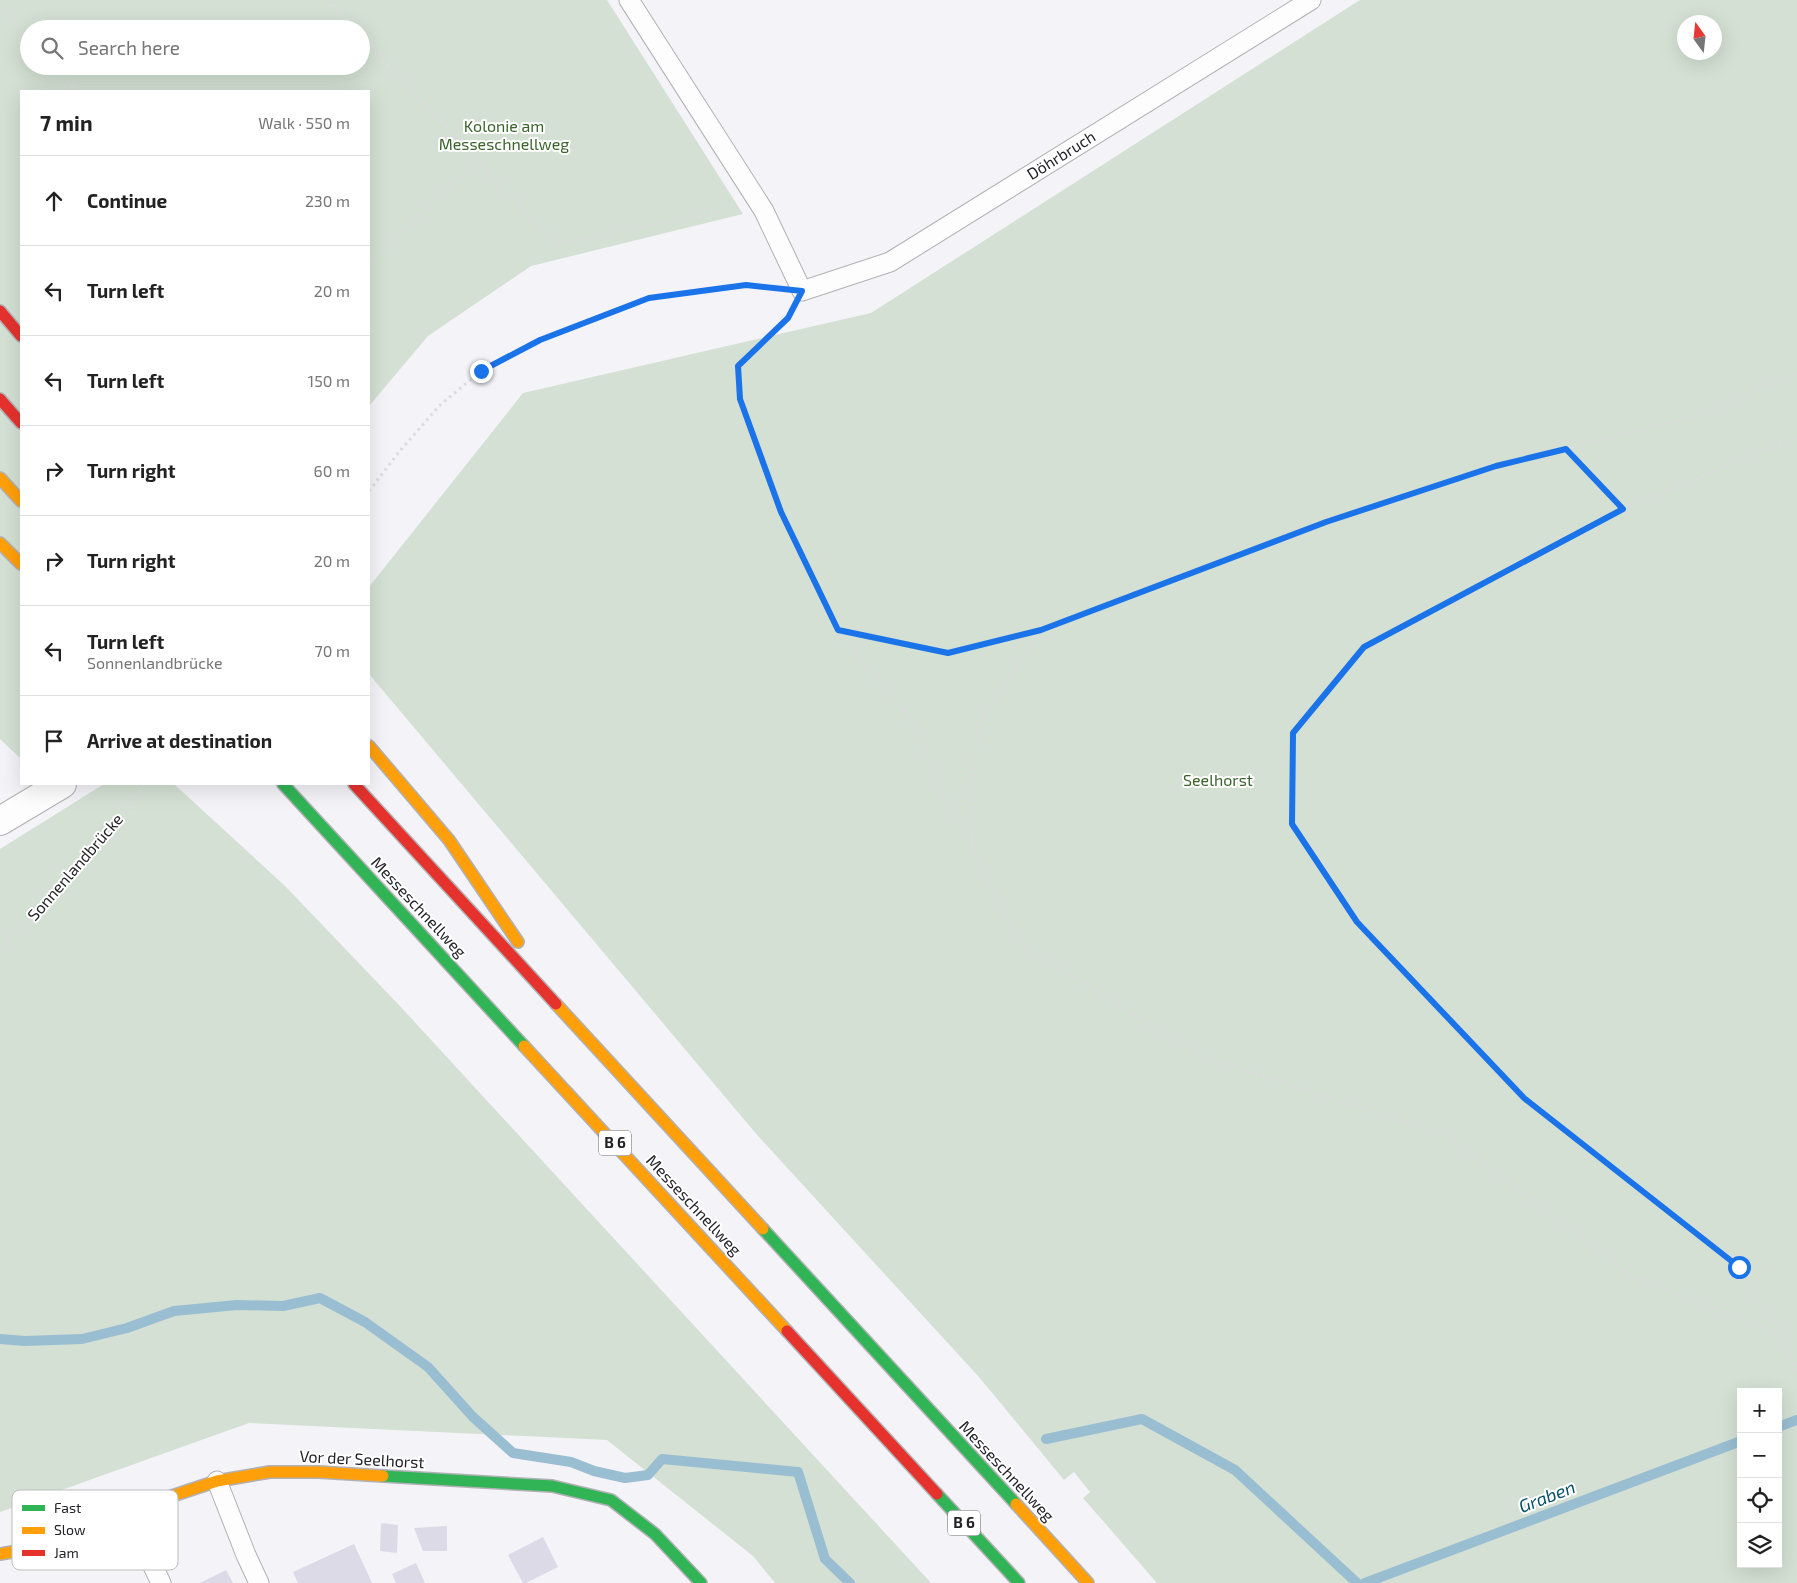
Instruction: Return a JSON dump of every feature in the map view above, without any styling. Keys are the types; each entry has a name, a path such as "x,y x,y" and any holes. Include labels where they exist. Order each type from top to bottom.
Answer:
{"main road":[{"path":"0,311 20,335"},
{"path":"0,400 20,422"},
{"path":"0,478 20,500"},
{"path":"0,543 20,563"},
{"path":"370,747 449,840 571,1020"},
{"name":"B 6","path":"271,785 319,823"},
{"name":"Messeschnellweg","path":"284,785 1019,1583"},
{"name":"Messeschnellweg","path":"355,785 1088,1583"},
{"name":"Vor der Seelhorst","path":"178,1494 218,1481 270,1472 319,1472 552,1486 611,1500 655,1534 701,1583"}],"street":[{"path":"0,821 60,785"}],"lane":[{"path":"630,0 764,211 802,291"},
{"name":"Döhrbruch","path":"802,291 890,262 1311,0"},
{"path":"218,1481 246,1555 259,1583"},
{"path":"155,1570 161,1583"}],"path":[{"path":"328,0 347,20"},
{"path":"0,8 20,29"},
{"path":"370,46 556,244 724,211"},
{"path":"63,75 77,90"},
{"path":"370,262 477,161"},
{"path":"370,490 399,452 440,405 481,371 540,340 649,298 746,285 802,291 788,318 738,366 740,399 781,512 838,630 911,719 945,801 972,849 1018,942 1201,1056 1445,1135 1632,1276 1781,1334"},
{"path":"838,630 948,653 1041,630 1326,522 1496,466 1700,416 1797,372"},
{"path":"1797,437 1623,509 1364,647 1293,733 1292,824 1357,922 1524,1098 1739,1267 1781,1334 1797,1371"},
{"path":"1566,449 1623,509"},
{"path":"972,849 977,726 1041,630"},
{"name":"Sonnenlandbrücke","path":"0,947 45,905 108,832 144,785"}],"green space":[{"name":"Kolonie am Messeschnellweg","path":"0,0 607,0 743,214 531,266 428,336 370,405 370,90 20,90 20,758 0,739"},
{"name":"Seelhorst","path":"1360,0 1797,0 1797,1583 1157,1583 1083,1498 1090,1492 1074,1472 1064,1480 979,1377 758,1136 370,675 370,586 523,393 871,313"},
{"path":"102,785 175,785 285,886 398,1004 931,1583 775,1583 753,1556 607,1440 249,1423 62,1490 12,1490 12,1508 0,1512 0,849"}],"building":[{"path":"381,1523 398,1525 397,1553 380,1551"},
{"path":"447,1526 447,1551 423,1551 414,1528"},
{"path":"543,1537 558,1567 523,1583 508,1555"},
{"path":"354,1544 372,1583 298,1583 293,1572"},
{"path":"416,1563 425,1583 396,1583 392,1574"},
{"path":"226,1570 233,1583 200,1583"}],"waterway":[{"path":"0,1339 25,1341 82,1339 127,1328 174,1311 237,1305 283,1306 320,1298 365,1322 428,1367 473,1417 513,1453 571,1462 594,1471 625,1478 648,1475 662,1459 798,1472 825,1559 850,1583"},
{"path":"1046,1439 1142,1419 1235,1470 1357,1583"},
{"name":"Graben","path":"1782,1426 1797,1420"},
{"name":"Graben","path":"1365,1583 1737,1443"}],"traffic: fast":[{"path":"284,785 524,1046"},
{"path":"763,1229 1016,1504"},
{"path":"383,1476 552,1486 611,1500 655,1534 701,1583"},
{"path":"937,1494 1019,1583"}],"traffic: slow":[{"path":"0,478 20,500"},
{"path":"0,543 20,563"},
{"path":"370,747 449,840 518,942"},
{"path":"556,1004 763,1229"},
{"path":"524,1046 787,1331"},
{"path":"178,1494 217,1481 270,1472 319,1472 383,1476"},
{"path":"1016,1504 1088,1583"},
{"path":"0,1554 12,1552"}],"traffic: jam":[{"path":"0,311 20,335"},
{"path":"0,399 20,422"},
{"path":"355,785 556,1004"},
{"path":"787,1331 937,1494"}],"route":[{"path":"481,371 540,340 649,298 746,285 802,291 788,318 738,366 740,399 781,512 838,630 948,653 1041,630 1326,522 1496,466 1566,449 1623,509 1364,647 1293,733 1292,824 1357,922 1524,1098 1739,1267"}]}
